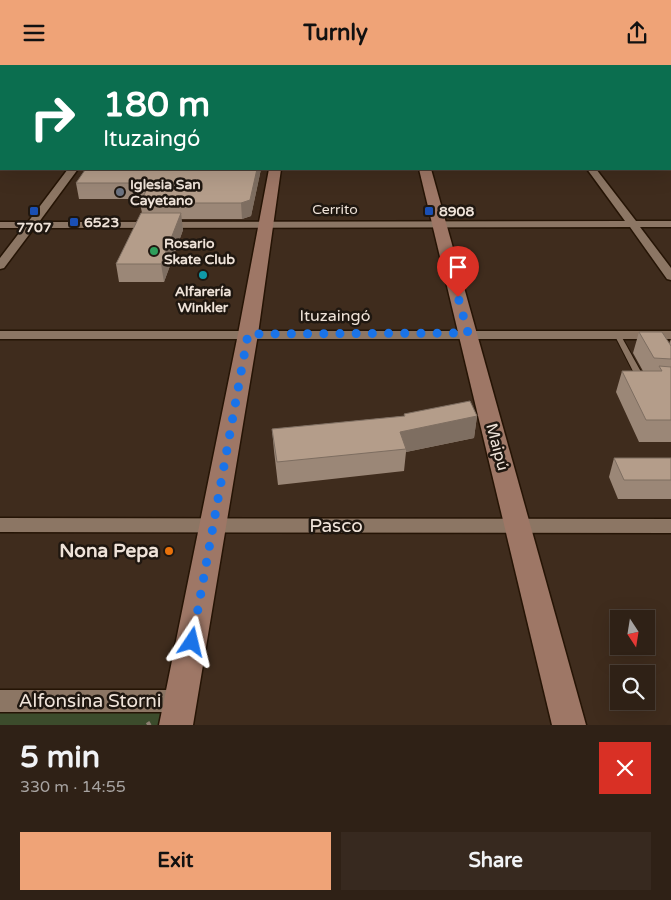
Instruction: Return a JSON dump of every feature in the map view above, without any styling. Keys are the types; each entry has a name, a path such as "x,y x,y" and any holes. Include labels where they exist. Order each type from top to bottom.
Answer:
{"main road":[{"path":"178,713 248,334 275,170"},
{"name":"Maipú","path":"425,170 569,725"}],"street":[{"path":"0,266 72,170"},
{"path":"593,170 671,276"},
{"name":"Cerrito","path":"0,225 671,224"},
{"name":"Ituzaingó","path":"0,335 468,333 617,334 652,338 671,335"},
{"name":"Pasco","path":"0,525 671,526"},
{"name":"Alfonsina Storni","path":"0,701 178,713"}],"lane":[{"path":"617,334 644,383 653,384"}],"green space":[{"path":"0,701 181,701 176,725 0,725"}],"building":[{"path":"85,170 257,170 250,200 241,203 140,203 150,183 76,183"},
{"path":"141,213 181,213 161,264 116,264"},
{"path":"639,332 662,332 671,346 671,359 654,358"},
{"path":"659,366 671,367 671,420 646,420 622,371 662,371"},
{"path":"470,401 477,416 400,432 406,449 277,462 272,429 405,416 404,414"},
{"path":"614,458 671,458 671,480 624,480"}],"place":[{"name":"Iglesia San Cayetano","path":"120,192"},
{"name":"7707","path":"34,211"},
{"name":"8908","path":"429,211"},
{"name":"6523","path":"74,222"},
{"name":"Rosario Skate Club","path":"154,251"},
{"name":"Alfarería Winkler","path":"203,275"},
{"name":"Nona Pepa","path":"169,551"}],"route":[{"path":"192,642 248,334 468,333 458,297"}]}
